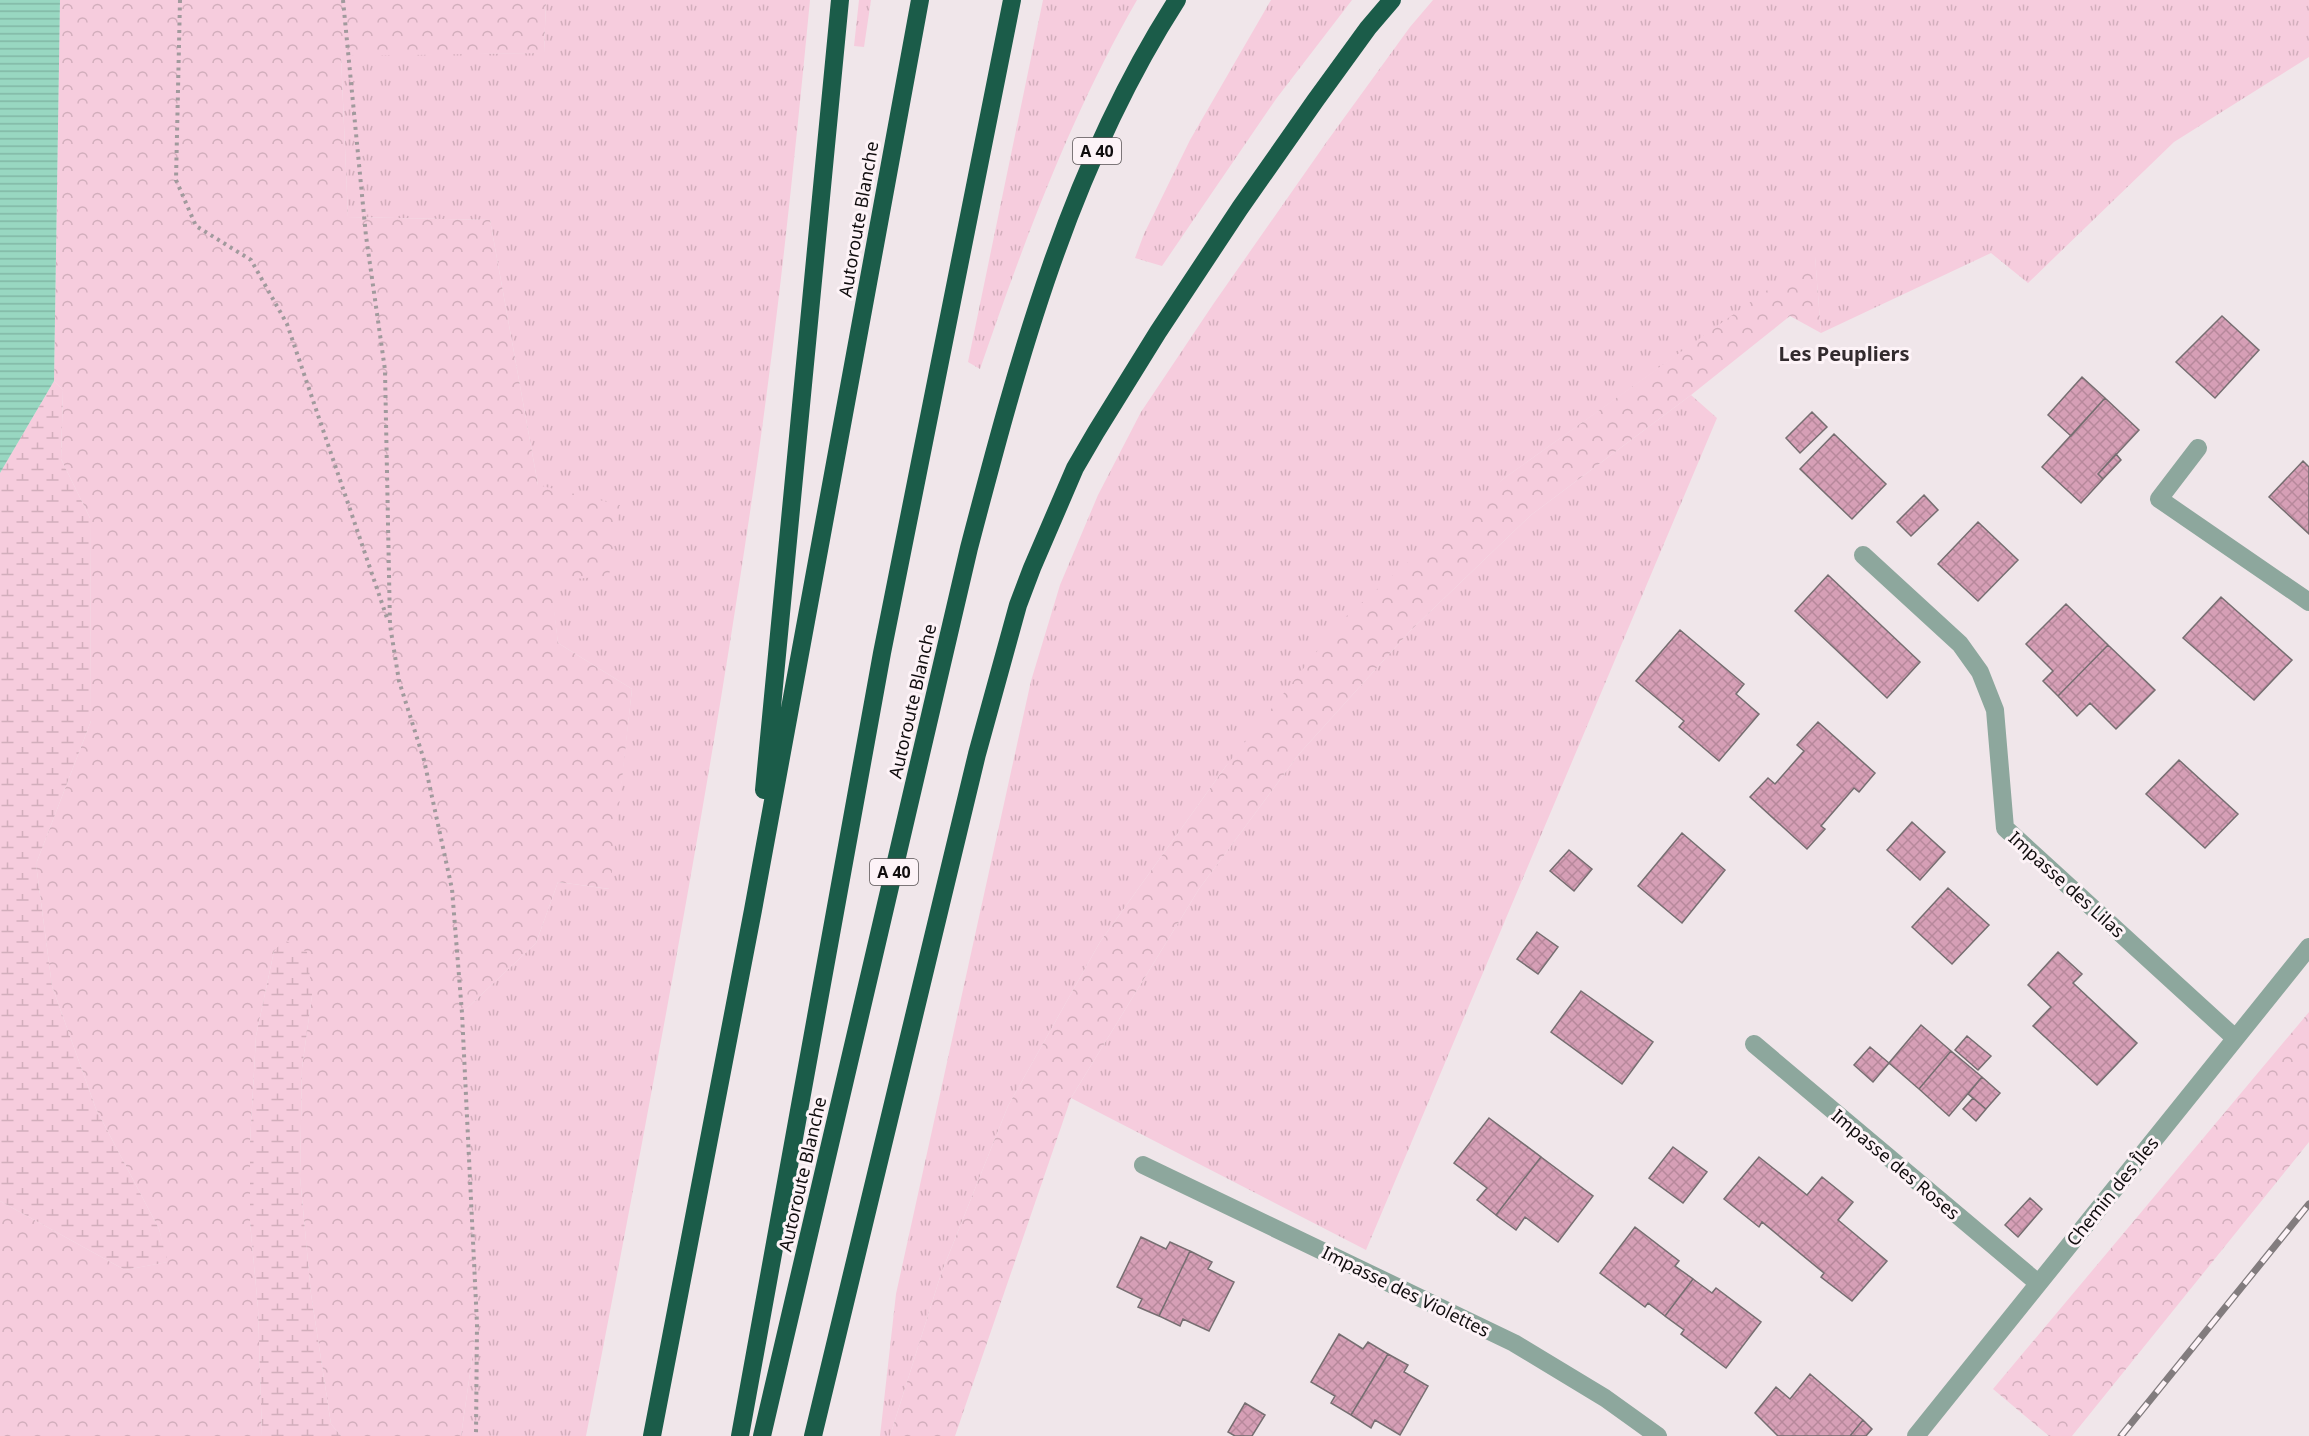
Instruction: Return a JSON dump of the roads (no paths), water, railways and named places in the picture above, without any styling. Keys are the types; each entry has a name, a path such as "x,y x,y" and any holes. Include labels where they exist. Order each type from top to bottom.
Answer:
{"highway":[{"path":"753,910 840,0"},
{"name":"Autoroute Blanche","path":"652,1436 753,910 920,0"},
{"path":"740,1436 882,653 1012,0"},
{"name":"Autoroute Blanche","path":"762,1436 969,548 1004,416 1035,310 1066,223 1128,85 1177,0"},
{"path":"813,1436 977,753 1018,605 1032,567 1076,468 1158,332 1308,111 1368,28 1392,0"}],"street":[{"path":"2199,448 2159,499 2309,602"},
{"name":"Impasse des Lilas","path":"1863,555 1960,644 1980,672 1995,710 2005,828 2235,1038"},
{"name":"Chemin des Îles","path":"1916,1436 2309,947"},
{"name":"Impasse des Roses","path":"1754,1044 2038,1283"},
{"name":"Impasse des Violettes","path":"1143,1165 1514,1343 1605,1398 1658,1436"}],"railway":[{"path":"2121,1436 2309,1204"}],"district":[{"name":"Les Peupliers","path":"1844,353"}]}
